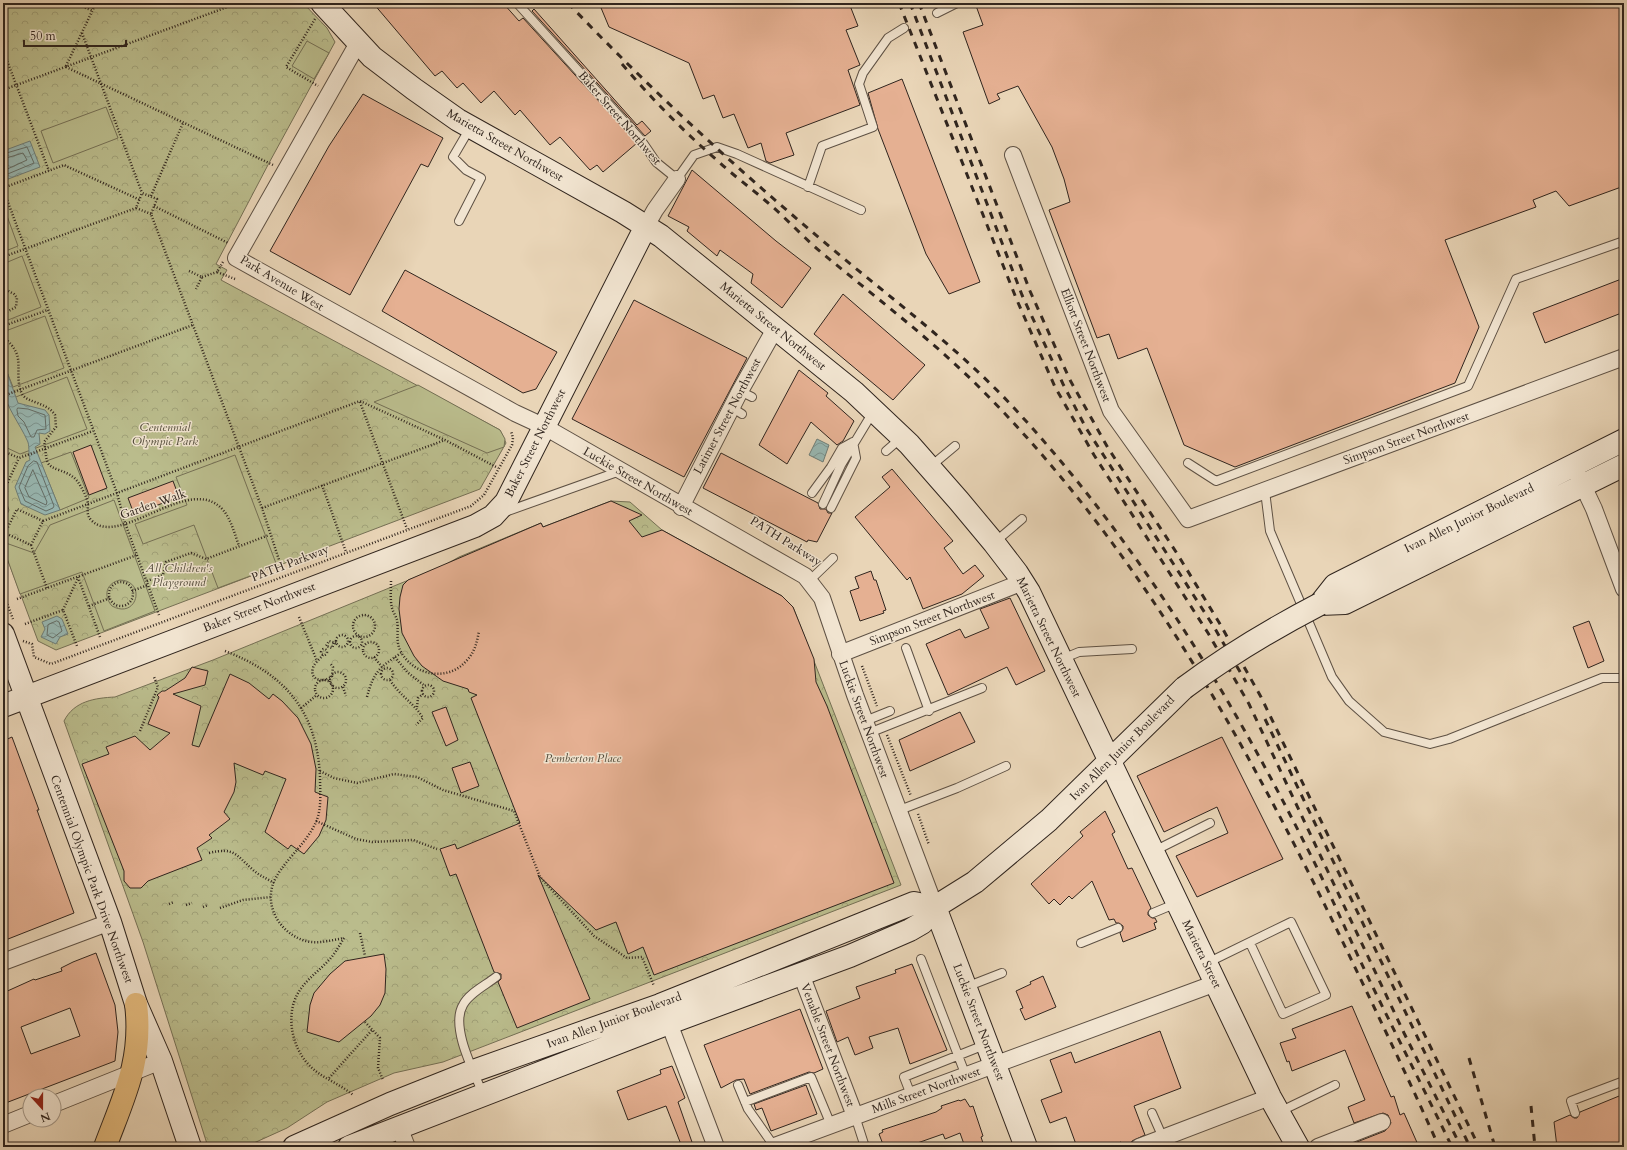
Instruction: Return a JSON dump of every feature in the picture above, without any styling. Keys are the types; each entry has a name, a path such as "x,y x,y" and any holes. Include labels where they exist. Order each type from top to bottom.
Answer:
{"main road":[{"name":"Marietta Street Northwest","path":"319,10 372,57 414,90 471,128 646,226 661,236 776,327 854,392 874,411 894,444 929,468 994,542 1023,582 1109,760"},
{"name":"Baker Street Northwest","path":"3,706 475,526 493,516 506,502 543,426 646,226"},
{"name":"Ivan Allen Junior Boulevard","path":"349,1147 483,1094 801,974 910,930 922,923 935,907 975,882 1050,820 1109,760 1184,688 1215,665 1253,641 1320,604 1335,585 1624,440"},
{"name":"Ivan Allen Junior Boulevard","path":"1320,604 1345,604 1624,465"},
{"name":"Centennial Olympic Park Drive Northwest","path":"9,630 26,697 110,922 136,1004 161,1061 190,1147"},
{"name":"Marietta Street","path":"1109,760 1274,1105 1298,1147"},
{"name":"Ivan Allen Junior Boulevard","path":"294,1147 390,1104 474,1071 660,1005 914,903 935,907"},
{"name":"Luckie Street Northwest","path":"935,907 1026,1147"},
{"path":"105,1147 133,1072 138,1040 136,1004"}],"street":[{"name":"Park Avenue West","path":"358,43 236,258 515,413 543,426"},
{"name":"Elliott Street Northwest","path":"1013,155 1111,411 1188,520"},
{"name":"Baker Street Northwest","path":"646,226 655,210 677,179"},
{"name":"Latimer Street Northwest","path":"681,506 737,411 776,327"},
{"name":"Simpson Street Northwest","path":"1188,520 1624,356"},
{"name":"Luckie Street Northwest","path":"543,426 681,506 793,568 809,581 822,598 840,654 897,811 935,907"},
{"path":"1574,466 1624,589"},
{"name":"Simpson Street Northwest","path":"840,654 1023,582"},
{"path":"3,962 110,922"},
{"name":"Mills Street Northwest","path":"773,1147 995,1065 1211,973"},
{"name":"Venable Street Northwest","path":"801,974 855,1116"},
{"path":"669,1023 716,1147"},
{"path":"62,1101 161,1061"},
{"path":"1139,1147 1163,1138 1274,1105"},
{"path":"3,1125 22,1117"},
{"path":"1318,1147 1382,1122"},
{"path":"399,1127 407,1147"}],"lane":[{"name":"Baker Street Northwest","path":"517,3 641,140 656,162 677,179"},
{"path":"937,13 957,3"},
{"path":"808,187 822,146 873,127 859,84 863,73 888,38 904,28"},
{"path":"459,221 481,178 466,170 453,157 471,128"},
{"path":"677,179 694,154 717,147 737,154 861,210"},
{"path":"1188,463 1216,481 1468,386 1516,279 1624,241"},
{"path":"812,493 834,469 874,411"},
{"path":"834,469 827,506 856,458 853,442"},
{"path":"929,468 955,446"},
{"path":"493,516 620,471"},
{"path":"1264,491 1270,531 1332,677 1349,701 1384,732 1430,744 1449,739 1602,678 1624,678"},
{"path":"994,542 1022,519"},
{"path":"809,581 833,558"},
{"path":"906,648 929,711"},
{"path":"1061,659 1079,652 1132,648"},
{"path":"867,727 884,727 929,711 982,688"},
{"path":"867,727 880,715 890,712"},
{"path":"897,811 957,788 1006,766"},
{"path":"1153,851 1210,823"},
{"path":"1153,913 1178,903"},
{"path":"1211,973 1250,943 1291,922 1326,996 1284,1014 1250,943"},
{"path":"1081,943 1118,928"},
{"path":"921,959 966,1076"},
{"path":"966,987 1002,973"},
{"path":"483,1094 461,1037 459,1018 462,1006 467,999 496,977"},
{"path":"912,1095 904,1076 987,1044"},
{"path":"745,1102 811,1077 831,1125"},
{"path":"1575,1114 1571,1101 1624,1081"},
{"path":"1274,1105 1335,1085"},
{"path":"738,1086 755,1120 773,1147"},
{"path":"1152,1113 1163,1138"},
{"path":"855,1116 865,1147"}],"path":[{"path":"74,3 92,11"},
{"path":"66,67 96,3"},
{"path":"3,90 238,3"},
{"path":"319,10 286,67 319,86"},
{"path":"82,33 99,82 142,193 136,208"},
{"path":"3,50 49,171"},
{"path":"66,67 275,166"},
{"path":"151,196 183,123"},
{"path":"140,200 64,165 3,189 117,493 125,523 159,615"},
{"path":"142,193 157,199 151,214 262,508 269,535 282,569"},
{"path":"154,206 232,245"},
{"path":"3,257 136,208 151,214"},
{"path":"217,272 220,266"},
{"path":"189,271 202,277 217,272 235,279"},
{"path":"196,289 202,277"},
{"path":"3,288 14,294 18,302 16,307 3,314"},
{"path":"3,326 48,310"},
{"path":"4,396 193,325"},
{"path":"3,337 18,355 20,368 18,382 24,397 46,406 56,415 56,427 45,439 46,448"},
{"path":"360,401 407,529"},
{"path":"31,546 43,521 360,401 445,440 498,468"},
{"path":"3,451 19,458 93,431"},
{"name":"PATH Parkway","path":"32,644 34,657 51,664 471,506 484,495 512,445 511,431"},
{"path":"262,508 445,440"},
{"name":"Garden Walk","path":"46,448 48,463 51,468 69,472 75,478 83,490 88,504 86,511 88,515 91,520 100,526 111,527 189,500 199,499 208,501 222,508 226,513 239,546"},
{"path":"3,482 8,484 19,458"},
{"path":"322,485 346,552"},
{"path":"43,521 17,508 4,534 31,546 47,588"},
{"path":"147,581 163,575 166,562 191,553 206,559 269,535"},
{"path":"17,599 137,555"},
{"path":"78,577 100,637"},
{"path":"76,646 63,610 78,577"},
{"path":"391,581 392,607 397,621 396,638 401,653 408,662 424,672 434,675 444,673 453,670 468,660 477,643 479,631"},
{"path":"116,584 126,584 132,591 132,598 125,606 118,606 110,598 110,592 116,584"},
{"path":"132,591 148,585"},
{"path":"3,593 9,630"},
{"path":"89,606 110,598"},
{"path":"25,624 63,610"},
{"path":"343,687 335,688 327,681 321,681 315,678 312,673 313,666 323,655 327,653 326,644 329,640 342,647 349,642 353,636 360,637 368,637 375,631 375,622 369,616 364,615 356,618 354,622 354,630 360,637 363,642 371,642"},
{"path":"299,617 317,662"},
{"path":"327,648 333,647 336,638 341,635 346,636 353,647 359,648 370,658 374,657"},
{"path":"368,637 371,642 377,646 377,654 374,657"},
{"path":"359,648 363,642"},
{"path":"364,654 364,646 367,643"},
{"path":"855,648 880,715"},
{"path":"225,651 247,659 276,678 301,708 310,726 316,744 320,771 320,795 316,821 310,834 274,883 271,897 272,908 277,919 290,934 301,940 312,942 344,938 334,954 297,994 293,1009 292,1030 294,1042 312,1068 342,1086 353,1095"},
{"path":"367,697 373,677 401,653"},
{"path":"374,657 383,668 382,677 390,680 403,698 416,707 423,718 416,725"},
{"path":"395,657 407,672 425,686 428,685 433,688 433,694 428,697 423,694"},
{"path":"317,695 325,698 332,693 331,685 333,667 330,663"},
{"path":"383,668 389,668 394,672 394,675 390,680"},
{"path":"317,695 315,687 321,681 327,680 340,672 346,679 343,687 346,696"},
{"path":"140,731 158,687 154,677"},
{"path":"423,694 423,688 425,686"},
{"path":"416,707 418,698 423,694"},
{"path":"301,708 317,695"},
{"path":"884,727 930,847"},
{"path":"320,771 345,782 357,783 394,774 417,777 443,790 514,811 540,877 594,936 627,958 642,957 654,986"},
{"path":"316,821 356,839 372,842 402,839 413,840 437,849"},
{"path":"209,853 220,850 233,852 256,873 274,883"},
{"path":"220,908 243,900 271,897"},
{"path":"169,904 174,902"},
{"path":"186,905 192,903"},
{"path":"202,907 208,905"},
{"path":"360,933 366,956"},
{"path":"365,1022 380,1038 381,1045 378,1068 383,1080"},
{"path":"329,1078 373,1029"}],"green space":[{"name":"Centennial Olympic Park","path":"3,3 303,3 327,28 335,42 216,264 227,270 221,280 500,430 506,443 480,489 56,650 38,641 3,547"},
{"path":"307,41 329,53 314,79 292,66"},
{"path":"106,107 118,138 53,163 41,131"},
{"path":"3,205 18,246 3,252"},
{"path":"22,256 41,307 3,322 3,264"},
{"path":"45,316 64,368 13,387 3,362 3,332"},
{"path":"67,377 87,429 20,454 3,446 3,402"},
{"path":"418,385 500,430 505,439 504,447 487,453 374,402"},
{"path":"71,452 89,498 60,510 41,463"},
{"path":"235,455 277,566 218,588 194,525 143,544 135,524 187,505 176,477"},
{"path":"3,493 9,510 3,523"},
{"path":"114,500 155,611 104,631 82,572 20,594 3,547 3,542 34,553 50,525","holes":["120,580 128,582 134,586 136,592 136,599 133,604 128,608 121,609 112,606 107,598 107,590 112,584"]},
{"name":"Pemberton Place","path":"611,501 630,502 662,530 782,596 793,607 901,885 443,1062 394,1073 327,1102 287,1128 245,1147 208,1147 143,942 64,721 68,714 79,705 86,702 100,698 115,697 213,660 443,566 459,557 541,523 543,527"}],"water":[{"path":"30,141 40,167 3,181 3,151"},
{"path":"3,361 18,403 45,410 49,415 50,431 45,434 39,433 40,444 35,447 60,510 45,515 21,504 15,487 26,462 30,460 29,447 28,442 4,395"},
{"path":"817,439 829,445 823,462 809,455"},
{"path":"57,616 62,619 68,634 60,637 56,644 41,637 45,629 42,622"}],"building":[{"path":"373,3 503,3 519,21 523,18 637,143 603,172 597,165 590,170 560,137 550,145 520,110 515,115 494,91 481,103 463,83 457,88 442,71 435,76"},
{"path":"599,3 849,3 858,26 846,30 860,65 848,70 860,105 786,133 794,155 770,163 766,161 761,143 748,148 734,114 723,118 714,95 703,99 689,63 609,27"},
{"path":"975,3 1624,3 1624,186 1569,206 1556,191 1533,200 1536,207 1445,240 1479,327 1455,383 1235,467 1184,445 1147,348 1118,359 1109,334 1097,338 1049,210 1070,202 1064,179 1052,147 1018,86 997,94 1000,99 989,104 963,32 983,25"},
{"path":"534,9 637,125 642,121 651,131 645,136 532,11"},
{"path":"902,79 980,282 949,294 926,254 878,129 868,93"},
{"path":"363,94 443,138 428,167 421,164 350,295 270,251 329,146"},
{"path":"692,170 776,241 811,268 782,308 751,283 753,274 720,250 717,256 687,231 689,227 668,216"},
{"path":"405,270 557,352 536,389 523,393 382,311"},
{"path":"1624,278 1624,312 1545,343 1533,313"},
{"path":"843,294 925,365 893,400 814,334"},
{"path":"634,300 747,358 684,477 572,419"},
{"path":"799,370 828,393 826,396 854,421 843,441 837,445 811,422 787,464 759,445"},
{"path":"91,445 107,488 89,495 73,452"},
{"path":"721,453 818,503 820,509 826,509 828,513 832,513 817,542 808,540 807,542 703,488"},
{"path":"892,469 953,541 944,548 963,574 975,565 984,576 962,594 923,609 910,577 907,580 855,517 890,487 882,477"},
{"path":"173,481 179,497 134,514 128,498"},
{"path":"611,501 642,515 629,521 642,537 662,530 782,596 793,607 814,659 816,682 827,706 894,883 654,975 643,947 628,954 616,922 596,930 538,875 590,999 517,1028 498,982 501,979 501,974 494,972 456,874 450,876 440,849 455,844 457,849 520,823 471,698 477,695 469,692 468,689 443,681 422,666 414,656 402,633 399,609 400,597 403,585 408,580 541,523 543,527"},
{"path":"871,571 874,580 876,580 886,610 883,611 884,613 860,621 850,591 859,588 855,577"},
{"path":"1010,598 1045,671 1016,685 1007,667 948,695 926,644 960,629 965,638 989,628 980,609"},
{"path":"1589,621 1604,661 1588,668 1573,627"},
{"path":"192,667 208,671 205,685 173,694 201,706 192,745 199,747 230,674 249,683 269,699 273,694 298,718 311,744 316,769 315,792 328,797 326,820 319,836 304,854 291,845 288,849 265,832 286,779 265,771 263,775 234,763 236,782 234,792 224,812 230,819 209,835 212,838 197,848 202,860 148,881 141,888 130,888 124,881 124,871 82,764 109,754 106,747 135,736 150,750 170,733 148,724 159,697 157,695 185,678"},
{"path":"446,707 458,740 446,746 432,712"},
{"path":"960,712 975,742 910,771 899,740"},
{"path":"12,737 39,810 37,810 74,913 3,941 3,741"},
{"path":"1222,737 1283,859 1197,897 1176,856 1228,833 1217,807 1164,832 1137,776"},
{"path":"470,762 479,786 461,793 452,768"},
{"path":"1105,811 1115,832 1112,834 1128,869 1132,868 1151,908 1148,915 1155,918 1157,922 1154,923 1156,929 1123,942 1120,933 1123,926 1116,923 1114,919 1109,920 1092,881 1072,899 1069,896 1060,905 1054,899 1049,904 1031,884 1083,836 1080,832"},
{"path":"96,953 115,1005 118,1032 115,1061 45,1088 22,1088 22,1097 3,1104 3,993 34,979 35,980 62,971 61,968","holes":["70,1008 80,1036 31,1054 21,1027"]},
{"path":"384,954 386,969 385,993 380,1005 371,1016 339,1042 307,1032 310,1005 314,993 330,974 345,961"},
{"path":"912,964 947,1050 910,1064 898,1028 869,1037 873,1048 855,1055 848,1037 837,1042 826,1011 860,998 856,987 896,973 895,970"},
{"path":"1043,976 1056,1007 1025,1020 1020,1009 1023,1008 1016,991"},
{"path":"1352,1006 1391,1097 1394,1096 1400,1115 1404,1113 1419,1147 1344,1147 1385,1131 1391,1123 1388,1115 1383,1113 1354,1123 1348,1107 1365,1100 1345,1050 1292,1071 1289,1061 1287,1062 1280,1043 1296,1038 1292,1029"},
{"path":"800,1009 823,1069 814,1073 809,1072 750,1094 744,1079 736,1080 721,1088 704,1045"},
{"path":"1160,1031 1181,1088 1134,1106 1145,1135 1132,1141 1130,1147 1123,1147 1121,1142 1106,1147 1077,1147 1066,1117 1050,1123 1041,1100 1062,1092 1050,1060 1071,1052 1075,1063"},
{"path":"672,1066 685,1098 678,1102 693,1145 686,1147 682,1147 666,1106 628,1120 617,1091 661,1074 660,1070"},
{"path":"806,1085 817,1114 771,1131 762,1108 756,1110 754,1104"},
{"path":"1624,1094 1624,1147 1557,1147 1554,1122 1570,1115 1577,1118 1580,1112"},
{"path":"965,1099 970,1107 973,1106 983,1136 981,1137 983,1143 973,1147 965,1147 960,1133 945,1139 943,1134 906,1147 884,1147 879,1134 883,1132 882,1130 936,1112 942,1108 941,1106"}],"railway":[{"path":"568,3 656,91 747,176 836,252 941,338 991,384 1058,458 1099,509 1138,561 1174,615 1243,727 1329,892 1367,975 1452,1147"},
{"path":"899,3 1016,298 1055,387 1094,455 1208,633 1249,704 1404,1033 1461,1147"},
{"path":"910,3 1022,295 1063,384 1086,428 1214,627 1246,682"},
{"path":"919,3 1030,291 1070,380 1108,448 1178,555 1220,624 1261,697 1479,1147"},
{"path":"622,64 668,114 706,151 774,208 822,253 942,352 980,388 1036,448 1088,511 1137,577 1182,646 1224,716 1264,788 1339,934 1439,1147"},
{"path":"1265,719 1470,1147"},
{"path":"1469,1058 1495,1147"},
{"path":"1531,1106 1535,1147"}],"park label":[{"name":"All Children's Playground","path":"179,575"}]}
